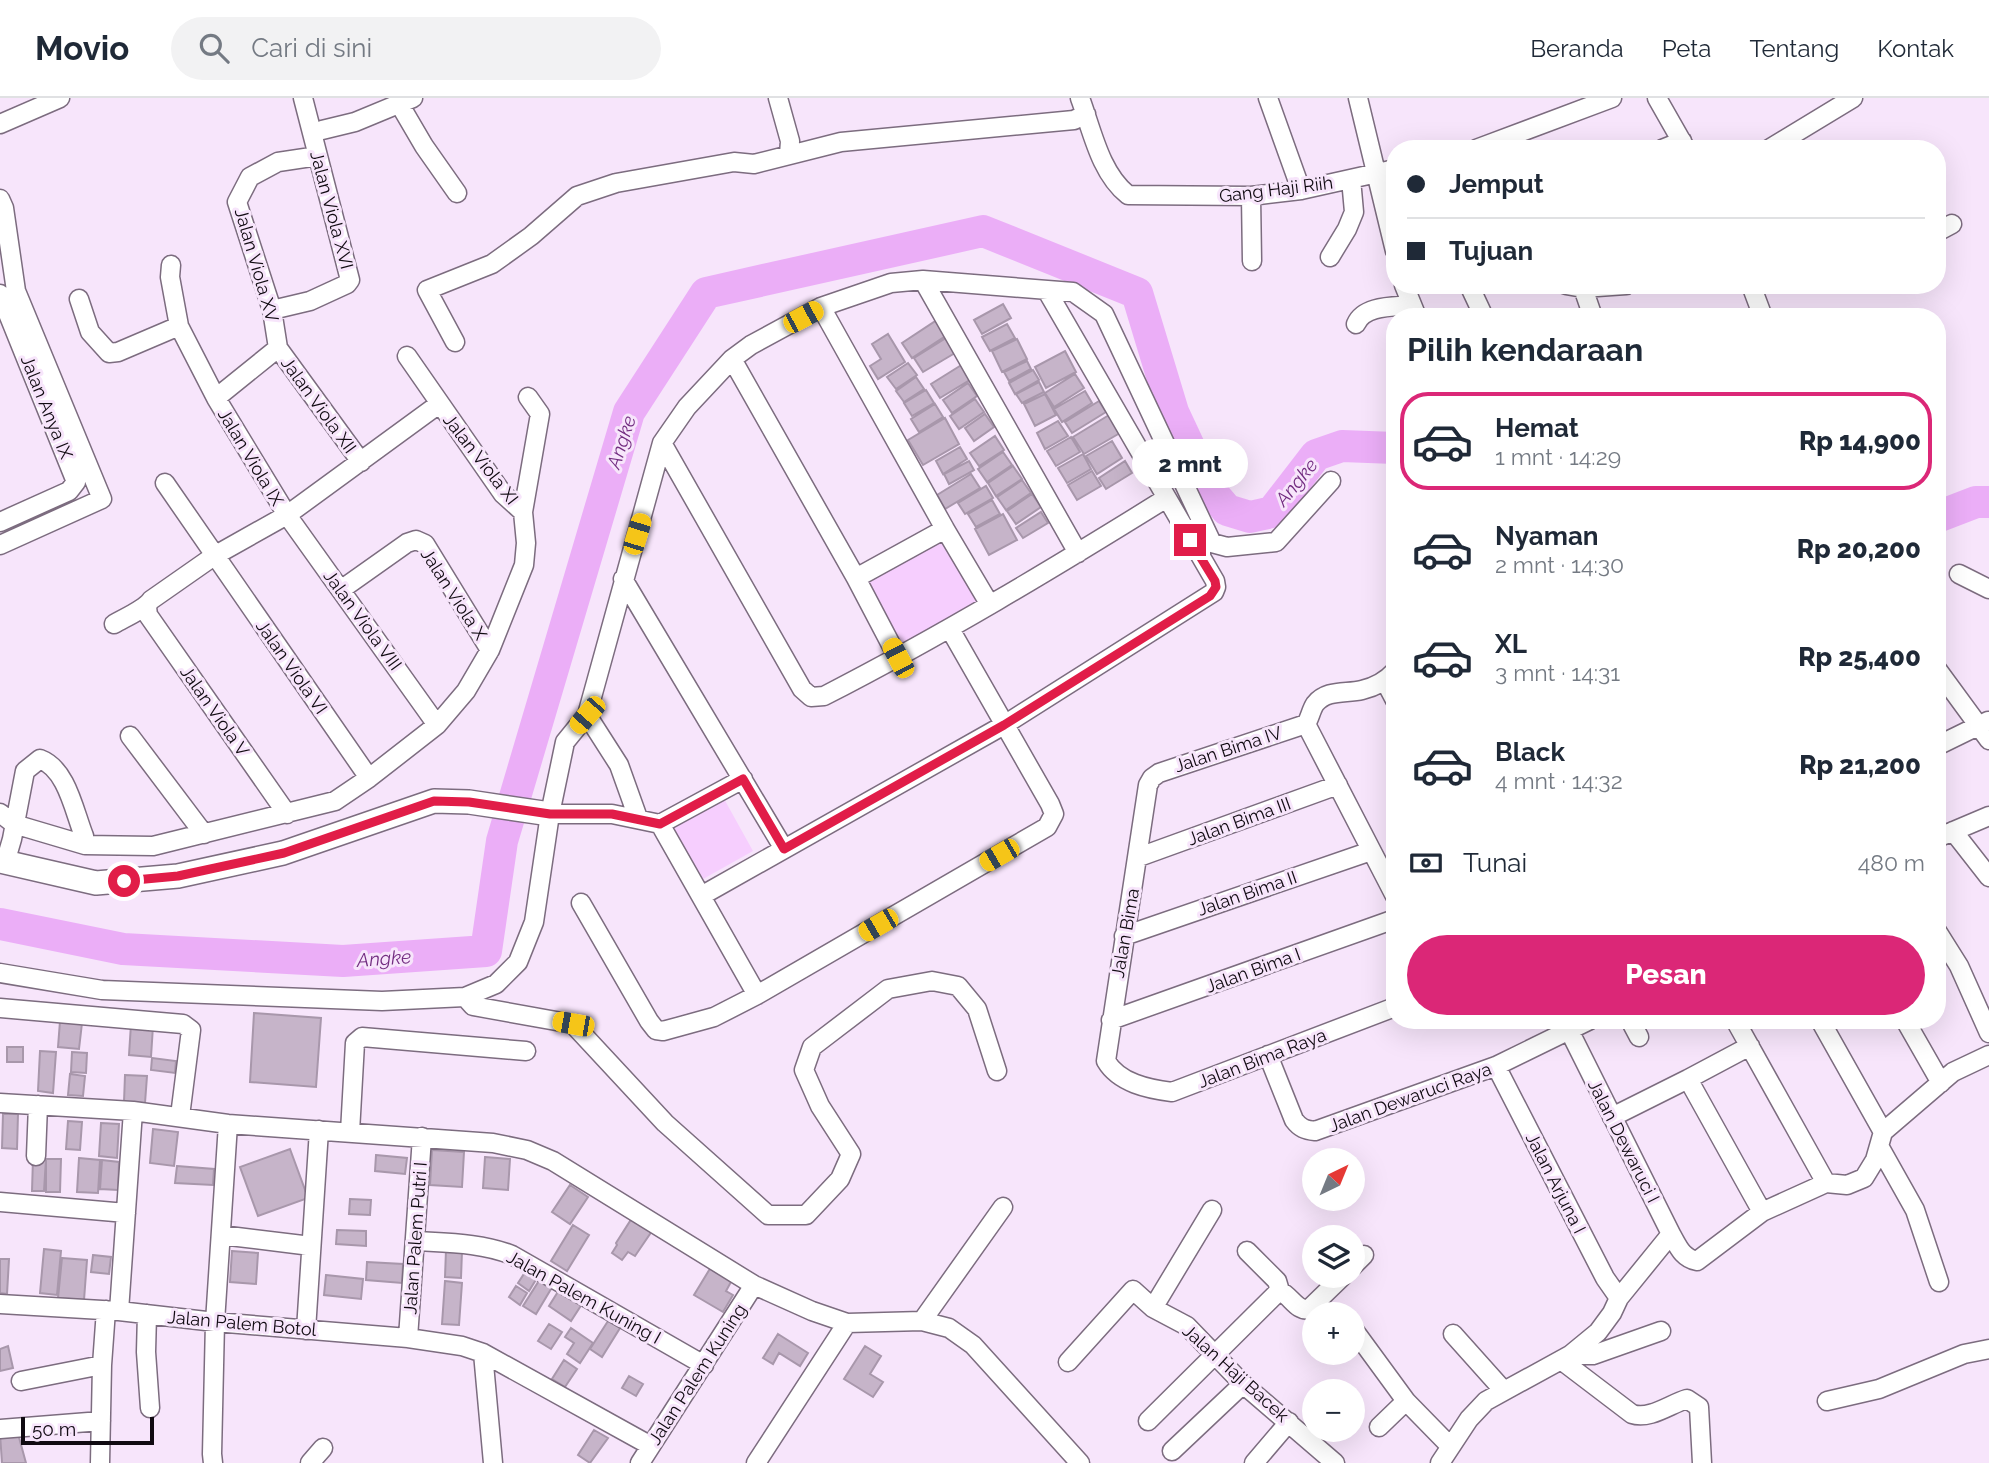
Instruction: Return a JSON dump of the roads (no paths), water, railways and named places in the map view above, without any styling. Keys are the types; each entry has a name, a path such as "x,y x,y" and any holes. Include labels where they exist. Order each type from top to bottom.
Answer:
{"street":[{"path":"0,124 60,98"},
{"name":"Jalan Viola XVI","path":"272,310 310,301 347,284 350,280 303,98"},
{"path":"778,98 790,141 789,155"},
{"path":"1268,98 1301,190"},
{"path":"1358,98 1386,218"},
{"path":"1500,140 1612,98"},
{"path":"1657,98 1681,140"},
{"path":"1784,140 1853,98"},
{"path":"322,130 355,122 406,102 424,146 457,193"},
{"path":"455,342 427,290 492,264 531,236 577,196 616,183 734,162 754,164 841,142 1074,120 1083,106"},
{"name":"Gang Haji Riih","path":"1083,106 1108,173 1116,186 1128,195 1251,195 1301,190 1386,171"},
{"name":"Jalan Viola XV","path":"278,348 272,310 237,202 250,177 278,162 318,156"},
{"path":"1330,257 1347,229 1353,212 1351,179"},
{"path":"1251,195 1252,261"},
{"path":"0,199 4,208 16,291 102,499 0,545"},
{"name":"Jalan Viola IX","path":"171,265 170,277 179,326 216,398 287,515"},
{"path":"923,280 1078,553"},
{"path":"0,974 102,990 382,1001 465,997 496,984 518,962 534,922 545,813 565,742 587,715 662,443 687,407 732,359 751,345 821,307 891,283 923,280 1073,292 1104,314 1212,543 1227,547 1276,542 1331,481"},
{"path":"701,896 1004,725 1214,592 1215,581 1165,499 1047,291"},
{"name":"Jalan Anya IX","path":"0,294 76,482 69,491 0,522"},
{"path":"79,299 90,332 109,353 118,352 179,326"},
{"path":"821,307 990,605"},
{"path":"1356,324 1359,318 1371,310 1386,310"},
{"path":"216,398 278,348"},
{"name":"Jalan Viola XII","path":"278,348 361,462"},
{"name":"Jalan Viola XI","path":"407,356 503,494 523,512"},
{"path":"732,359 856,578 898,658"},
{"path":"7,819 85,845 153,846 335,801 437,725 466,691 490,650 524,565 526,543 523,512 540,414 528,397"},
{"path":"114,624 147,607 151,600 214,556 287,515 439,404"},
{"path":"662,443 802,689 811,697 824,696 950,629 1165,499"},
{"name":"Jalan Viola VI","path":"165,483 369,778"},
{"name":"Jalan Viola VIII","path":"287,515 437,725"},
{"path":"856,578 945,529"},
{"name":"Jalan Viola X","path":"342,589 407,543 416,540 425,544 490,650"},
{"path":"1959,574 1989,589"},
{"path":"623,579 784,849"},
{"name":"Jalan Viola V","path":"147,607 148,615 287,814"},
{"path":"581,903 656,1030 663,1031 714,1017 757,995 1047,827 1054,814 1051,804 950,629"},
{"path":"1386,678 1361,690 1328,694 1314,705 1306,724 1386,879"},
{"path":"1946,680 1986,729 1946,743"},
{"path":"587,715 619,765 638,818"},
{"name":"Jalan Bima IV","path":"1152,778 1202,757 1306,724"},
{"path":"130,736 204,834"},
{"path":"85,845 85,836 60,773 50,763 40,759 25,771 7,819 12,839 2,862 96,883 178,876 284,853 434,801 469,802 545,813 612,814 660,824 743,779"},
{"name":"Jalan Bima","path":"1127,1080 1113,1072 1106,1061 1148,785 1152,778"},
{"name":"Jalan Bima III","path":"1139,857 1338,785"},
{"path":"1946,835 1989,816"},
{"path":"660,824 757,995"},
{"path":"1946,836 1989,877"},
{"name":"Jalan Bima II","path":"1124,936 1371,851"},
{"name":"Jalan Bima I","path":"1111,1020 1386,922"},
{"path":"1946,945 1959,966 1989,1033"},
{"path":"1959,966 1989,1000"},
{"path":"465,997 473,1006 573,1024 665,1123 768,1215 806,1215 840,1179 851,1154 820,1107 804,1070 812,1047 888,989 932,981 958,986 978,1009 997,1071"},
{"path":"0,1008 183,1024 191,1030 180,1116"},
{"name":"Jalan Bima Raya","path":"1127,1080 1154,1090 1171,1092 1386,1010"},
{"name":"Jalan Dewaruci Raya","path":"1268,1055 1294,1120 1306,1130 1315,1131 1496,1066 1562,1029"},
{"name":"Jalan Dewaruci I","path":"1568,1029 1683,1255 1697,1261 1762,1212"},
{"path":"1635,1029 1639,1037"},
{"path":"1740,1029 1826,1183"},
{"path":"1825,1029 1915,1210 1939,1282"},
{"path":"1910,1029 1941,1083"},
{"path":"350,1132 355,1043 362,1037 526,1051"},
{"path":"1612,1117 1750,1046"},
{"path":"1688,1079 1762,1212 1826,1183 1847,1185 1864,1178 1875,1160 1881,1139 1953,1072 1989,1055"},
{"name":"Jalan Arjuna I","path":"1496,1066 1605,1278 1619,1298"},
{"path":"0,1103 133,1111 228,1124 493,1143 527,1150 553,1161 754,1285 811,1311 847,1323 922,1321 949,1328 973,1345 1080,1463"},
{"path":"36,1156 38,1105"},
{"path":"100,1463 102,1364 126,1213 133,1111"},
{"path":"213,1463 215,1322 228,1124"},
{"path":"306,1329 319,1130"},
{"name":"Jalan Palem Putri I","path":"408,1338 422,1137"},
{"path":"0,1202 126,1213"},
{"path":"922,1321 1003,1207"},
{"path":"1153,1308 1212,1210"},
{"path":"1440,1463 1476,1410 1486,1401 1565,1358 1598,1332 1619,1298 1671,1234"},
{"path":"221,1235 311,1246"},
{"name":"Jalan Palem Kuning I","path":"416,1241 475,1245 512,1255 704,1364"},
{"path":"1247,1251 1277,1281 1280,1291 1304,1310 1309,1309 1331,1288"},
{"name":"Jalan Palem Kuning","path":"640,1463 754,1285"},
{"name":"Jalan Haji Bacek","path":"1068,1362 1133,1290 1153,1308 1187,1326 1243,1384 1330,1461"},
{"path":"1148,1421 1280,1291"},
{"name":"Jalan Palem Botol","path":"0,1304 112,1310 215,1322 408,1338 462,1346 483,1353 651,1446"},
{"path":"146,1314 150,1408"},
{"path":"757,1463 847,1323"},
{"path":"1565,1358 1593,1355 1661,1331"},
{"path":"1453,1334 1504,1391"},
{"path":"1365,1345 1406,1401 1450,1446"},
{"path":"1827,1401 1879,1389 1964,1354 1989,1349"},
{"path":"483,1353 493,1463"},
{"path":"1565,1358 1632,1414 1640,1417 1687,1399 1694,1403 1699,1408 1702,1463"},
{"path":"21,1381 102,1364"},
{"path":"1172,1451 1243,1384"},
{"path":"1379,1427 1406,1401"},
{"path":"0,1429 101,1421"},
{"path":"1254,1463 1289,1422"},
{"path":"310,1463 323,1448"}],"waterway":[{"name":"Angke","path":"0,924 123,949 343,961 486,951 502,841 629,412 706,293 983,231 1137,293 1173,412 1209,489 1227,510 1250,517 1272,512 1316,455 1342,446 1386,448"},
{"name":"Angke","path":"1946,514 1976,502 1989,502"}]}
